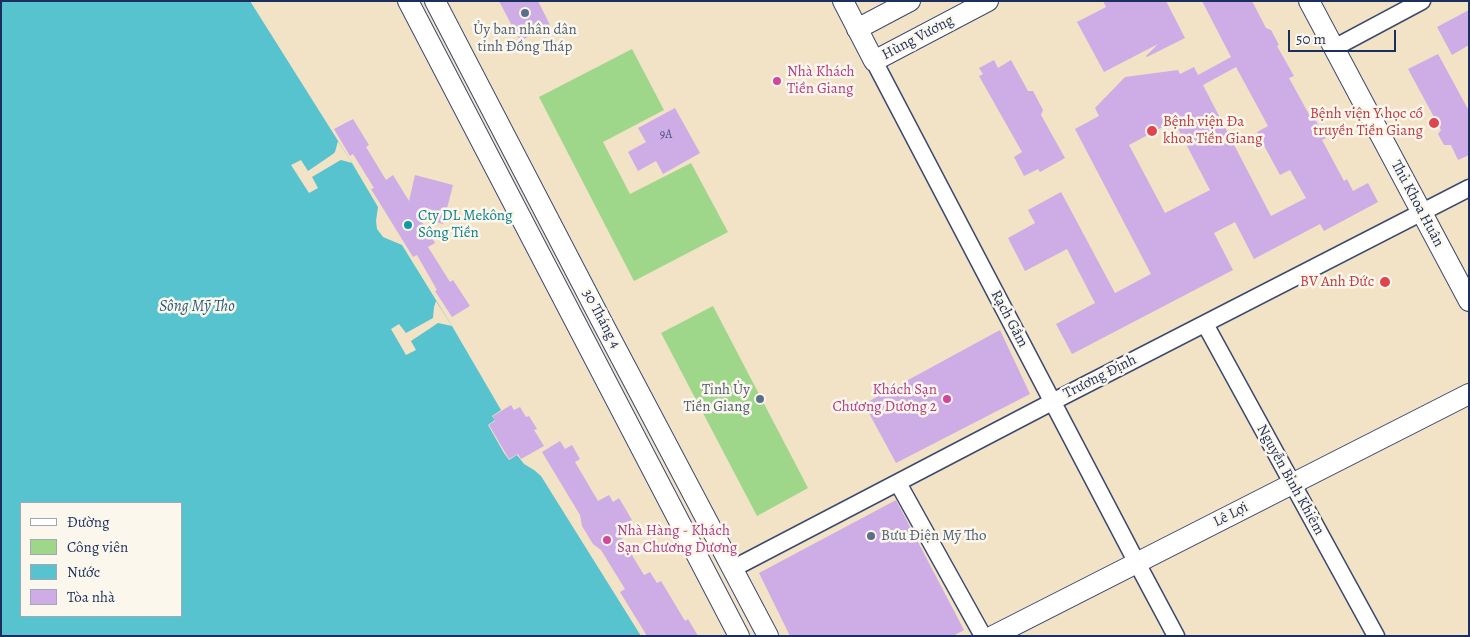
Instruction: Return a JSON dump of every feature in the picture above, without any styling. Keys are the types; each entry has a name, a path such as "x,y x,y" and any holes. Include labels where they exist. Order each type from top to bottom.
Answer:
{"main road":[{"name":"30 Tháng 4","path":"408,1 739,636"},
{"name":"30 Tháng 4","path":"435,1 600,320 768,636"},
{"name":"Rạch Gầm","path":"843,1 874,61"},
{"path":"857,29 910,1"},
{"name":"Hùng Vương","path":"874,61 988,1"},
{"name":"Thủ Khoa Huân","path":"1309,1 1469,301"},
{"name":"Lê Lợi","path":"993,636 1469,394"},
{"path":"710,581 732,569"}],"street":[{"path":"1334,48 1422,1"},
{"name":"Rạch Gầm","path":"874,61 1176,636"},
{"name":"Trương Định","path":"732,569 1469,188"},
{"path":"580,330 600,320"},
{"name":"Nguyễn Bỉnh Khiêm","path":"1205,324 1376,636"},
{"path":"898,483 983,636"}],"green space":[{"path":"632,49 664,110 603,142 630,194 691,163 728,232 634,281 539,97"},
{"path":"713,306 808,488 757,516 661,333"}],"water":[{"name":"Sông Mỹ Tho","path":"1,1 250,1 378,207 377,229 383,237 402,245 501,410 492,416 495,420 488,425 504,453 509,460 517,455 524,464 541,476 641,636 1,636"}],"pier":[{"path":"338,141 352,163 341,160 312,177 318,188 309,193 291,165 301,160 308,171 335,152"},
{"path":"436,301 452,326 438,323 411,341 416,350 406,355 391,329 399,324 406,333 433,318"}],"building":[{"name":"Ủy ban nhân dân tỉnh Đồng Tháp","path":"499,1 538,1 550,25 520,41"},
{"path":"1103,1 1166,1 1185,38 1147,57 1158,44 1104,72 1077,22 1106,7"},
{"path":"1202,1 1252,1 1266,28 1271,30 1279,45 1277,46 1294,76 1289,78 1311,118 1313,116 1326,138 1322,140 1344,181 1347,179 1353,191 1368,183 1378,202 1324,231 1320,224 1254,259 1235,222 1214,233 1233,270 1072,354 1056,324 1095,303 1067,249 1025,271 1008,238 1035,223 1028,210 1061,192 1115,293 1151,274 1075,129 1099,116 1095,108 1125,77 1178,70 1180,74 1194,67 1198,75 1231,57","holes":["1236,67 1268,126 1257,132 1268,153 1280,175 1290,170 1306,198 1271,216 1203,85","1174,121 1210,190 1165,213 1129,145"]},
{"path":"1469,10 1469,45 1452,55 1437,27"},
{"path":"1438,54 1469,111 1469,155 1458,160 1451,145 1444,145 1438,134 1441,130 1408,69"},
{"path":"994,60 998,68 1011,60 1028,91 1033,91 1043,110 1041,115 1065,158 1040,172 1038,169 1024,176 1014,157 1022,152 979,76 983,74 979,68"},
{"path":"675,108 700,153 663,174 656,161 638,171 628,152 646,142 638,128"},
{"path":"353,119 369,145 366,147 386,180 393,175 409,201 415,175 453,185 443,224 419,217 435,243 428,247 450,282 453,280 470,306 452,317 435,291 437,290 417,255 413,257 371,189 374,188 353,154 350,156 334,129"},
{"name":"Khách Sạn Chương Dương 2","path":"1000,330 1030,394 896,463 864,404"},
{"path":"511,405 514,410 520,407 526,417 529,416 537,429 534,430 544,446 521,459 518,454 509,459 489,425 495,421 493,416"},
{"name":"Nhà Hàng - Khách Sạn Chương Dương","path":"560,441 565,449 572,445 580,459 575,462 598,501 609,495 613,502 619,498 632,520 627,523 631,531 621,537 644,575 650,572 657,583 661,581 685,621 688,619 698,636 647,636 620,592 625,589 601,550 593,544 582,526 580,515 542,452"},
{"name":"Bưu Điện Mỹ Tho","path":"896,500 964,630 953,636 790,636 759,573"}],"place":[{"name":"Ủy ban nhân dân tỉnh Đồng Tháp","path":"525,13"},
{"name":"Nhà Khách Tiền Giang","path":"777,81"},
{"name":"Bệnh viện Y học cổ truyền Tiền Giang","path":"1434,123"},
{"name":"Bệnh viện Đa khoa Tiền Giang","path":"1152,131"},
{"name":"Cty DL Mekông Sông Tiền","path":"408,225"},
{"name":"BV Anh Đức","path":"1385,282"},
{"name":"Tỉnh Ủy Tiền Giang","path":"760,399"},
{"name":"Khách Sạn Chương Dương 2","path":"947,399"},
{"name":"Bưu Điện Mỹ Tho","path":"871,536"},
{"name":"Nhà Hàng - Khách Sạn Chương Dương","path":"607,540"}]}
